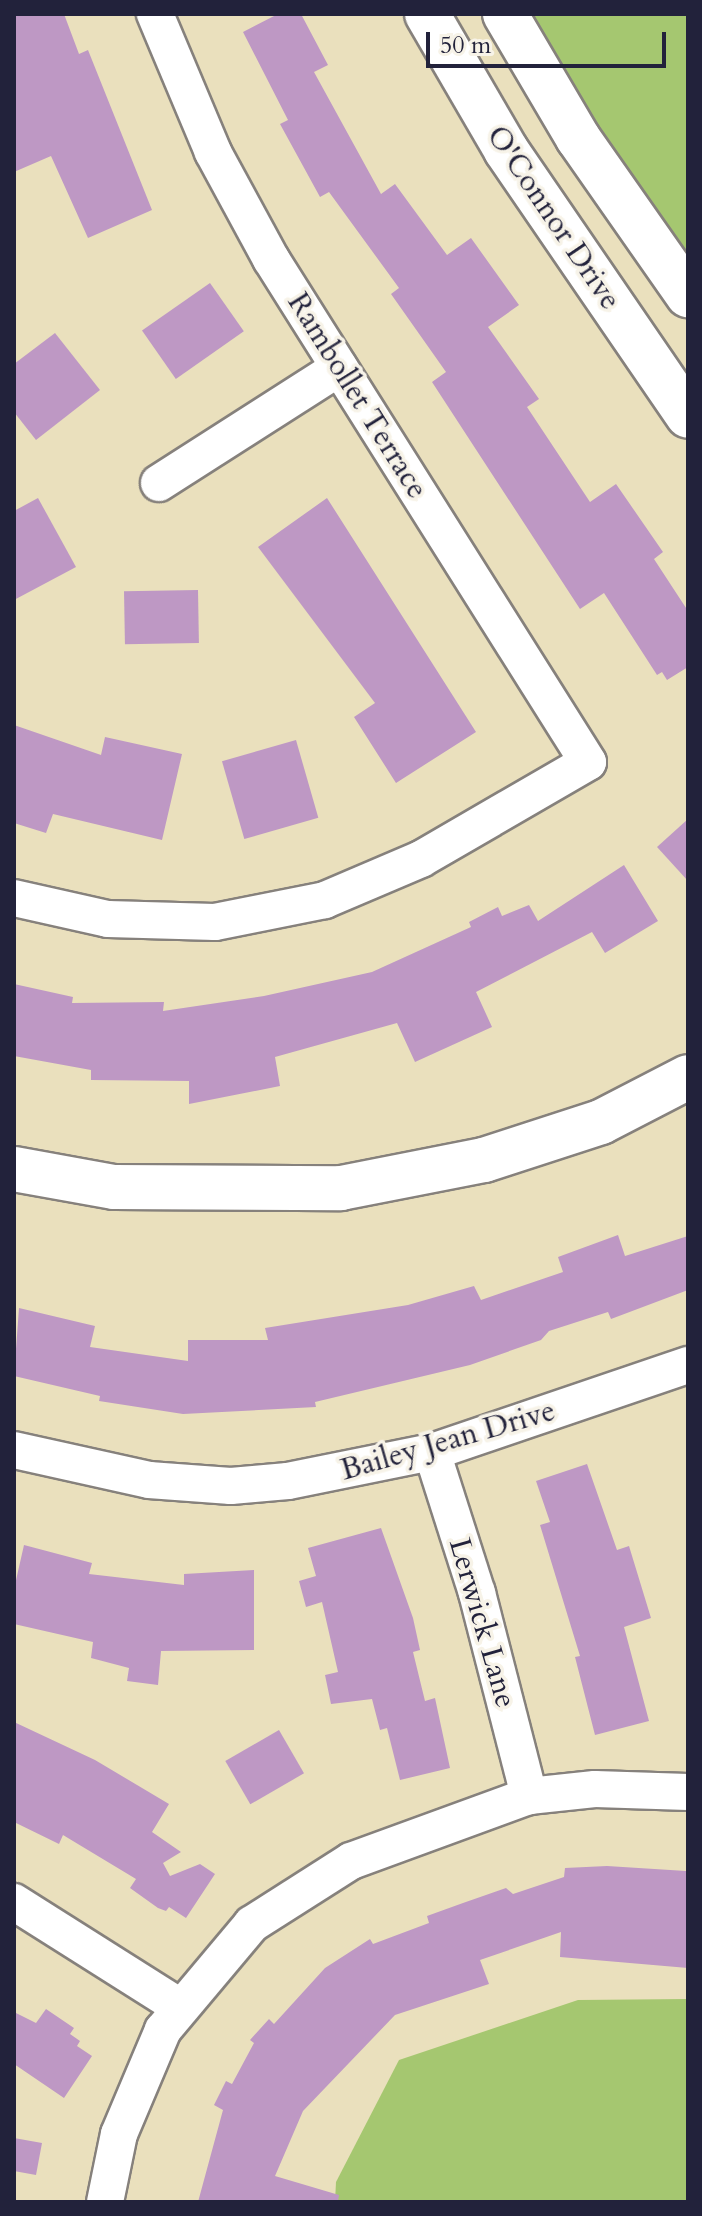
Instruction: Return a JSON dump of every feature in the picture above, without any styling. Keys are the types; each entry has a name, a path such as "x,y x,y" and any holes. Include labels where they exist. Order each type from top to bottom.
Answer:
{"main road":[{"name":"O'Connor Drive","path":"427,14 506,150 688,416"},
{"path":"505,14 578,138 688,295"},
{"path":"14,1169 114,1187 341,1188 484,1160 601,1122 688,1077"}],"street":[{"name":"Rambollet Terrace","path":"14,898 108,919 215,922 325,900 421,859 588,762 339,368 213,152 155,14"},
{"path":"159,483 339,368"},
{"name":"Bailey Jean Drive","path":"14,1450 94,1471 231,1486 346,1473 432,1452 688,1365"},
{"name":"Lerwick Lane","path":"432,1452 477,1593 529,1796"},
{"path":"105,2202 119,2134 138,2081 180,2007 252,1924 351,1861 529,1796 595,1789 688,1792"},
{"path":"14,1902 180,2007"}],"green space":[{"path":"529,14 688,14 688,260 573,92"},
{"path":"688,1999 688,2202 335,2202 336,2182 399,2060 578,2000"}],"building":[{"path":"14,14 64,14 79,54 88,50 152,210 88,238 51,156 14,172"},
{"path":"278,14 301,14 328,65 314,72 381,194 395,184 447,255 471,238 519,305 488,327 539,399 527,407 590,502 616,484 663,552 654,559 688,611 688,667 667,680 662,672 657,675 604,593 580,609 432,382 446,372 391,294 399,288 329,192 320,197 280,124 288,120 243,32"},
{"path":"210,283 244,331 176,379 142,331"},
{"path":"55,333 100,390 36,440 14,412 14,364"},
{"path":"38,498 76,567 14,600 14,511"},
{"path":"327,498 476,732 396,783 354,717 375,703 258,547"},
{"path":"198,590 199,643 125,644 124,591"},
{"path":"14,725 101,755 105,737 182,754 162,840 53,814 46,833 14,823"},
{"path":"296,740 318,818 244,839 222,761"},
{"path":"688,819 688,881 657,847"},
{"path":"624,865 658,921 605,953 592,932 476,992 492,1027 415,1062 397,1023 275,1057 280,1086 189,1104 189,1081 91,1080 91,1070 14,1056 14,984 73,997 72,1003 164,1002 163,1011 264,996 372,972 471,927 469,922 498,907 502,916 529,905 538,921"},
{"path":"618,1235 625,1256 688,1236 688,1290 611,1319 608,1312 549,1331 541,1340 470,1365 315,1402 316,1407 183,1414 99,1401 100,1396 14,1376 19,1308 95,1326 90,1347 188,1361 188,1340 268,1340 265,1328 408,1305 474,1286 481,1300 563,1272 558,1257"},
{"path":"587,1464 617,1550 629,1546 651,1618 624,1627 649,1721 595,1735 575,1657 580,1656 540,1525 550,1522 536,1481"},
{"path":"381,1528 413,1618 420,1650 413,1652 425,1701 435,1698 450,1768 400,1780 387,1728 380,1730 372,1699 331,1704 325,1675 338,1672 322,1602 306,1607 299,1581 316,1576 308,1548"},
{"path":"24,1545 92,1563 89,1574 184,1585 184,1574 254,1570 254,1650 161,1651 158,1685 127,1681 129,1668 91,1658 93,1642 14,1624 14,1589"},
{"path":"14,1722 95,1760 169,1804 152,1832 181,1852 163,1863 170,1876 200,1864 215,1874 186,1918 169,1907 166,1911 158,1908 130,1888 136,1879 63,1835 59,1844 14,1822"},
{"path":"279,1730 304,1773 250,1804 225,1761"},
{"path":"607,1866 686,1871 688,1968 560,1957 561,1932 480,1960 489,1984 395,2015 303,2111 275,2176 339,2195 338,2202 198,2202 223,2110 214,2105 226,2081 232,2084 254,2043 250,2040 269,2019 274,2024 325,1968 370,1939 373,1944 429,1923 427,1916 506,1888 513,1894 564,1877 565,1868"},
{"path":"46,2009 74,2028 70,2034 80,2041 77,2046 92,2056 64,2098 14,2064 14,2012 36,2023"},
{"path":"14,2138 42,2143 36,2175 14,2171"}]}
